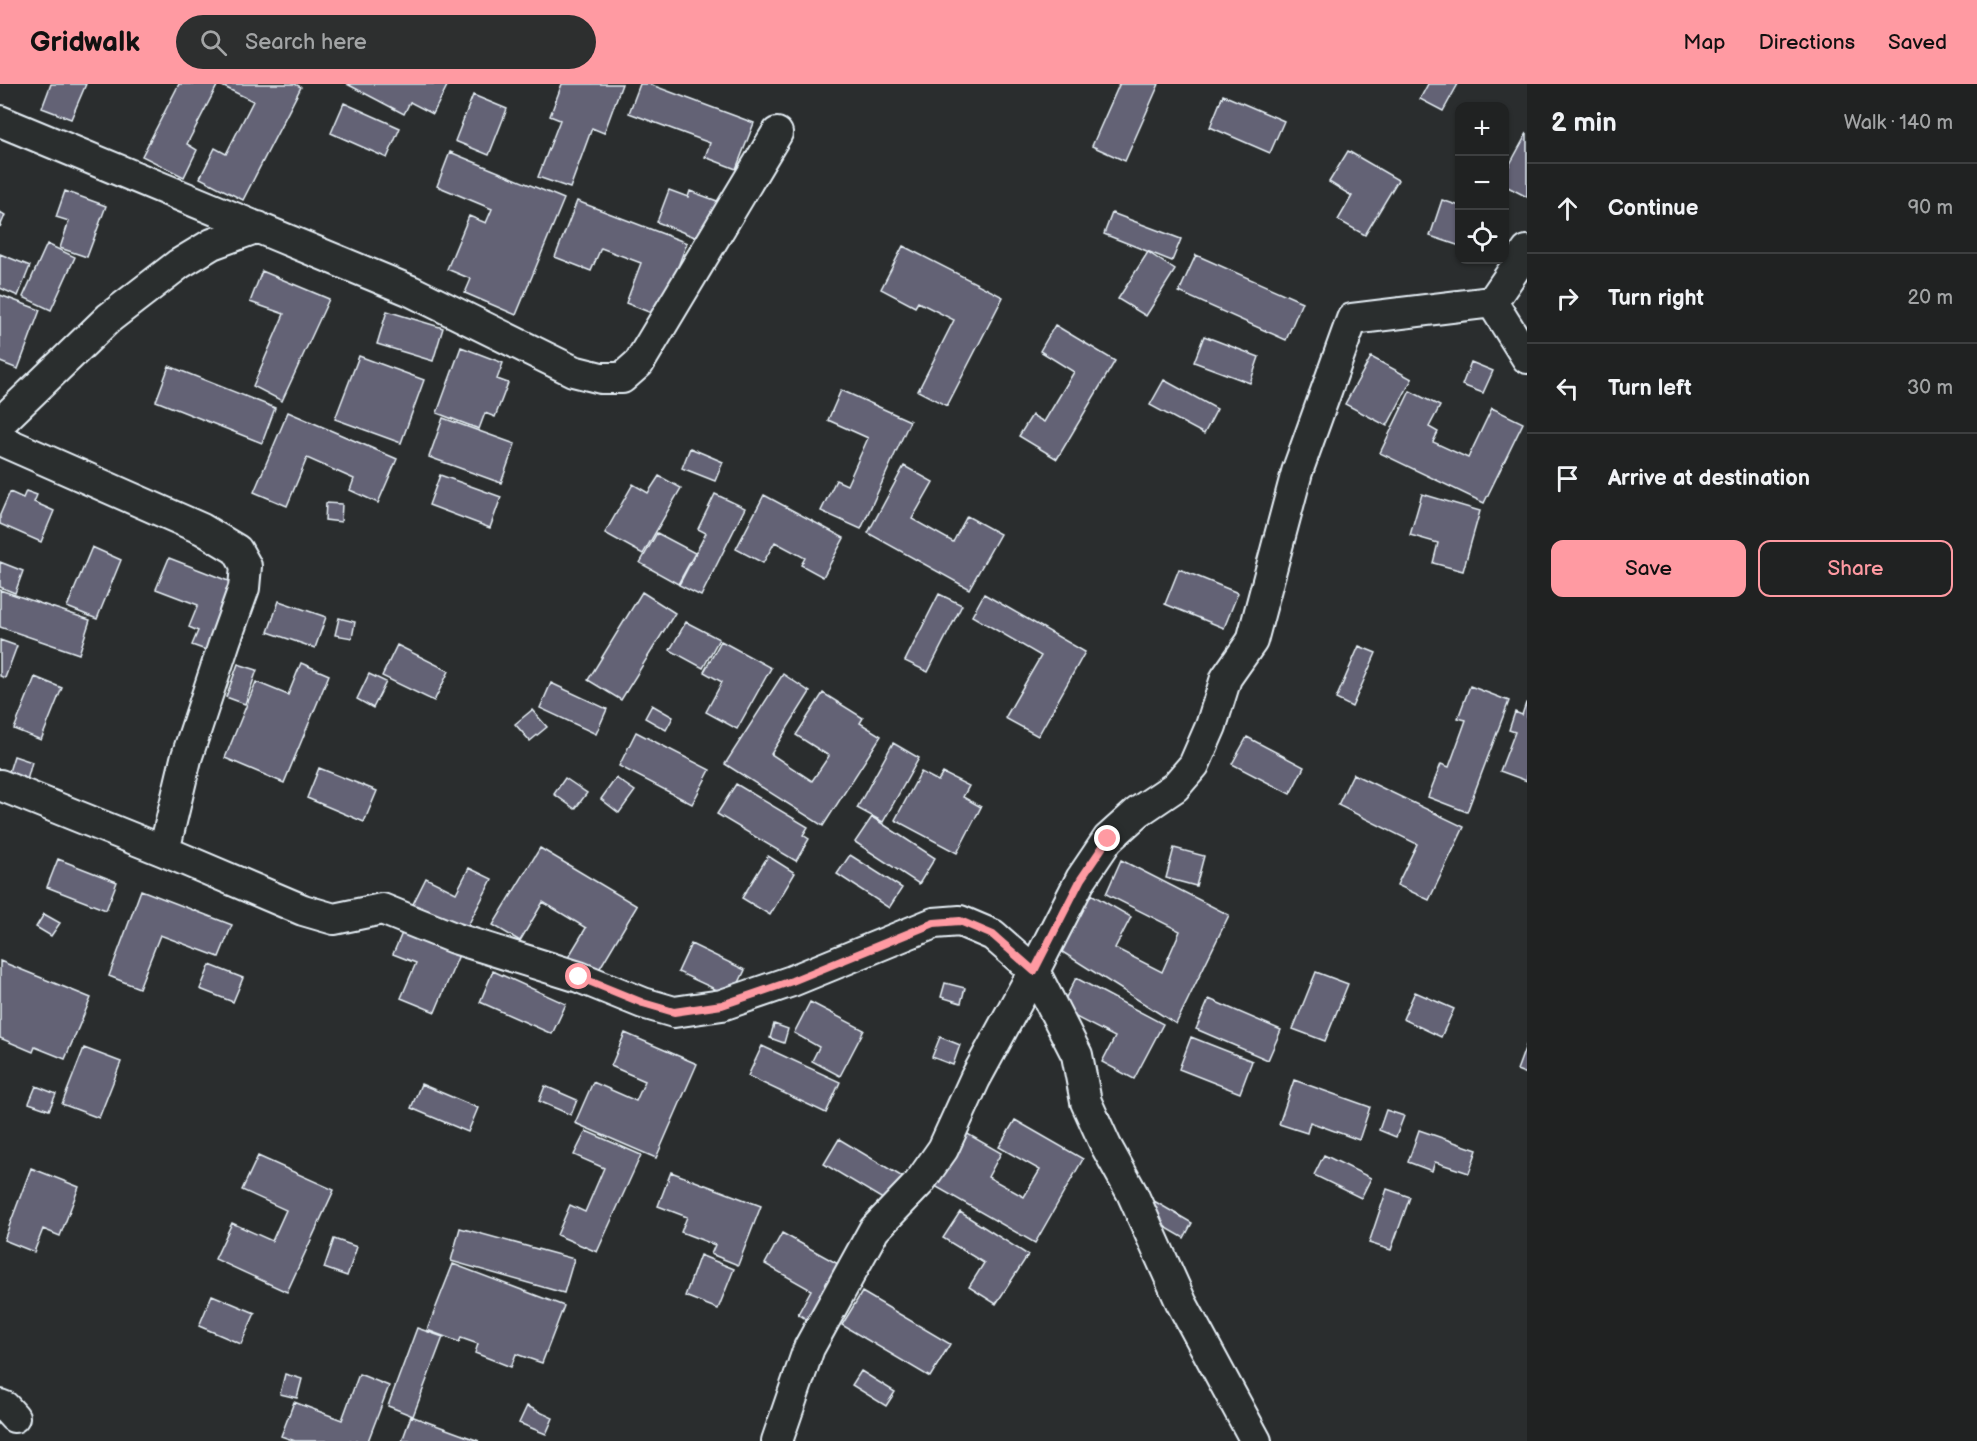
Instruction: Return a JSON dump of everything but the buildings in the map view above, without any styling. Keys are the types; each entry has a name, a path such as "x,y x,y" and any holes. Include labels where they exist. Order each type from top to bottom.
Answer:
{"street":[{"path":"0,121 411,291 573,371 601,378 622,378 639,363 777,134"},
{"path":"0,423 109,318 179,264 212,244 258,227"},
{"path":"777,1441 809,1348 874,1230 919,1183 943,1149 975,1079 1081,879 1108,839 1138,812 1175,787 1194,765 1211,726 1226,678 1252,641 1297,472 1352,320 1492,302 1527,251"},
{"path":"1492,302 1527,358"},
{"path":"0,440 202,529 237,550 246,566 244,588 186,759 164,851"},
{"path":"0,785 303,910 334,919 382,909 454,938 579,977 643,1003 674,1012 722,1005 792,981 934,923 960,921 993,935 1034,971 1077,1055 1086,1102 1106,1146 1132,1193 1181,1302 1256,1441"}],"route":[{"path":"579,977 643,1003 674,1012 722,1005 792,981 934,923 960,921 993,935 1034,971 1081,879 1108,839"}]}
